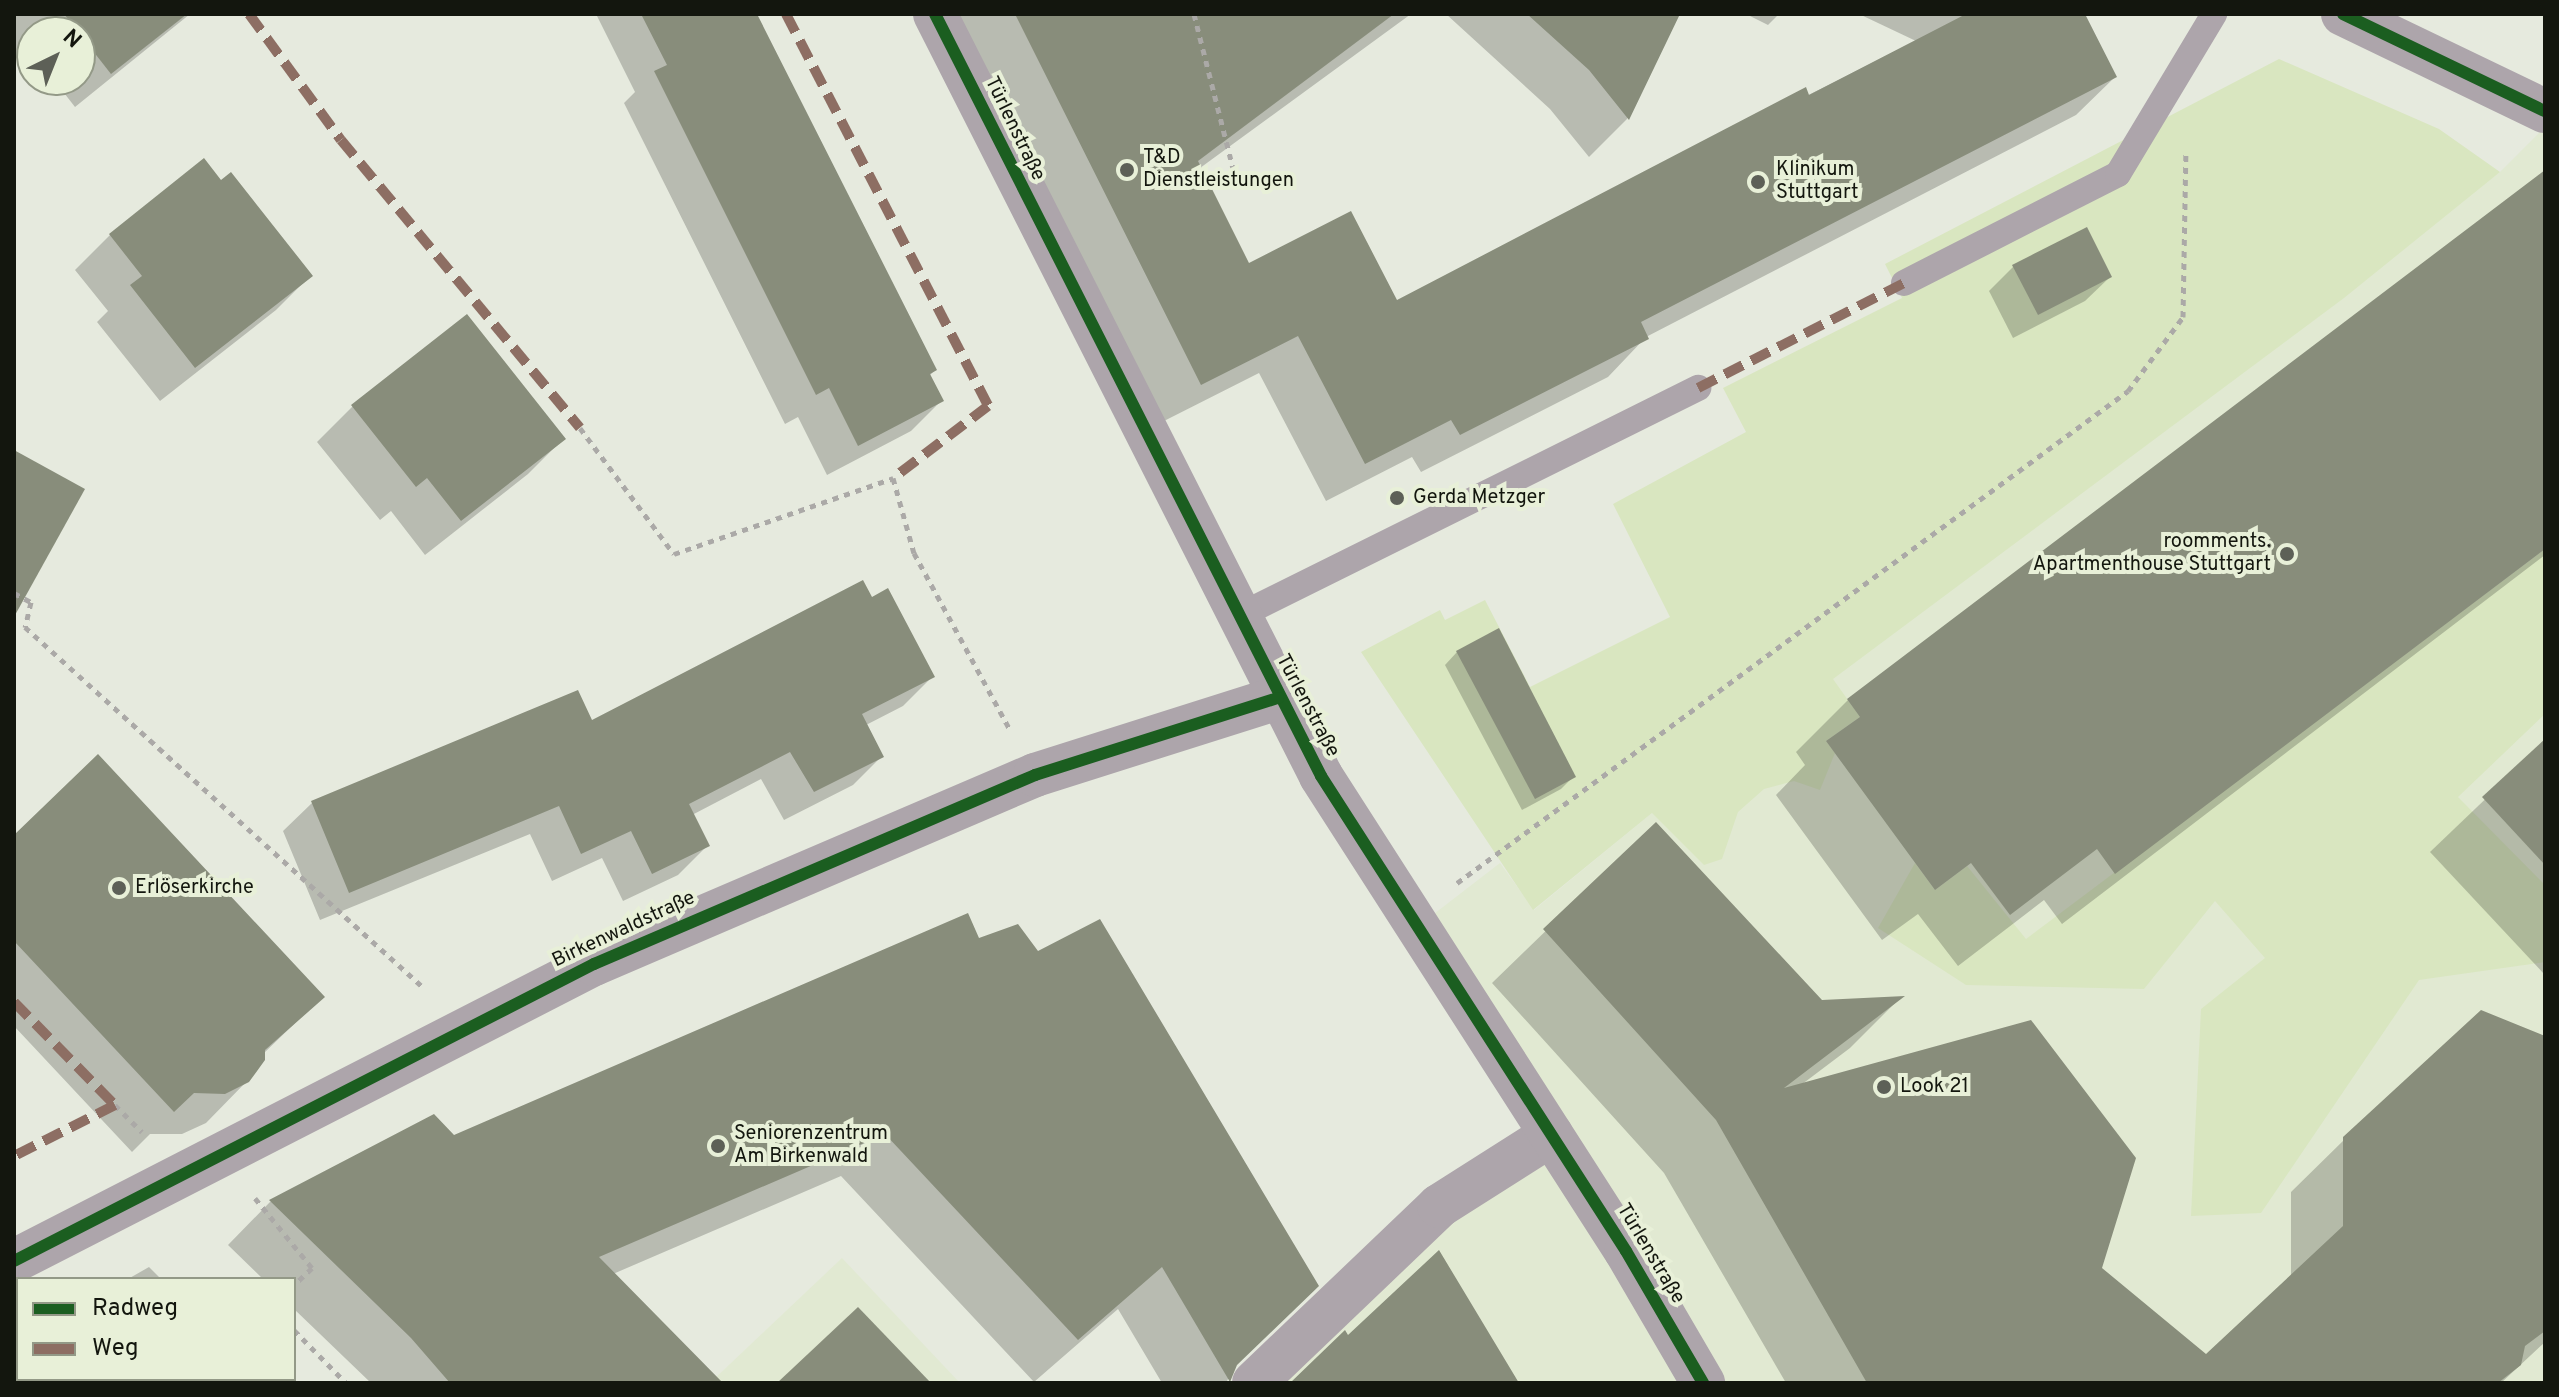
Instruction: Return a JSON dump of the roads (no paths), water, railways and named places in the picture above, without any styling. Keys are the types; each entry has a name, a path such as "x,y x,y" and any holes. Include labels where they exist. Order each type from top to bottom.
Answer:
{"street":[{"name":"Türlenstraße","path":"935,14 1278,698 1703,1383"},
{"path":"2343,14 2545,111"},
{"name":"Birkenwaldstraße","path":"14,1261 594,964 1035,775 1278,698"},
{"path":"1254,1383 1439,1206 1551,1135"}],"lane":[{"path":"1904,283 2118,174 2214,14"},
{"path":"1239,616 1698,388"}],"place":[{"name":"T&D Dienstleistungen","path":"1127,170"},
{"name":"Klinikum Stuttgart","path":"1758,182"},
{"name":"Gerda Metzger","path":"1397,498"},
{"name":"roomments. Apartmenthouse Stuttgart","path":"2287,554"},
{"name":"Erlöserkirche","path":"119,888"},
{"name":"Look 21","path":"1884,1087"},
{"name":"Seniorenzentrum Am Birkenwald","path":"718,1146"}]}
